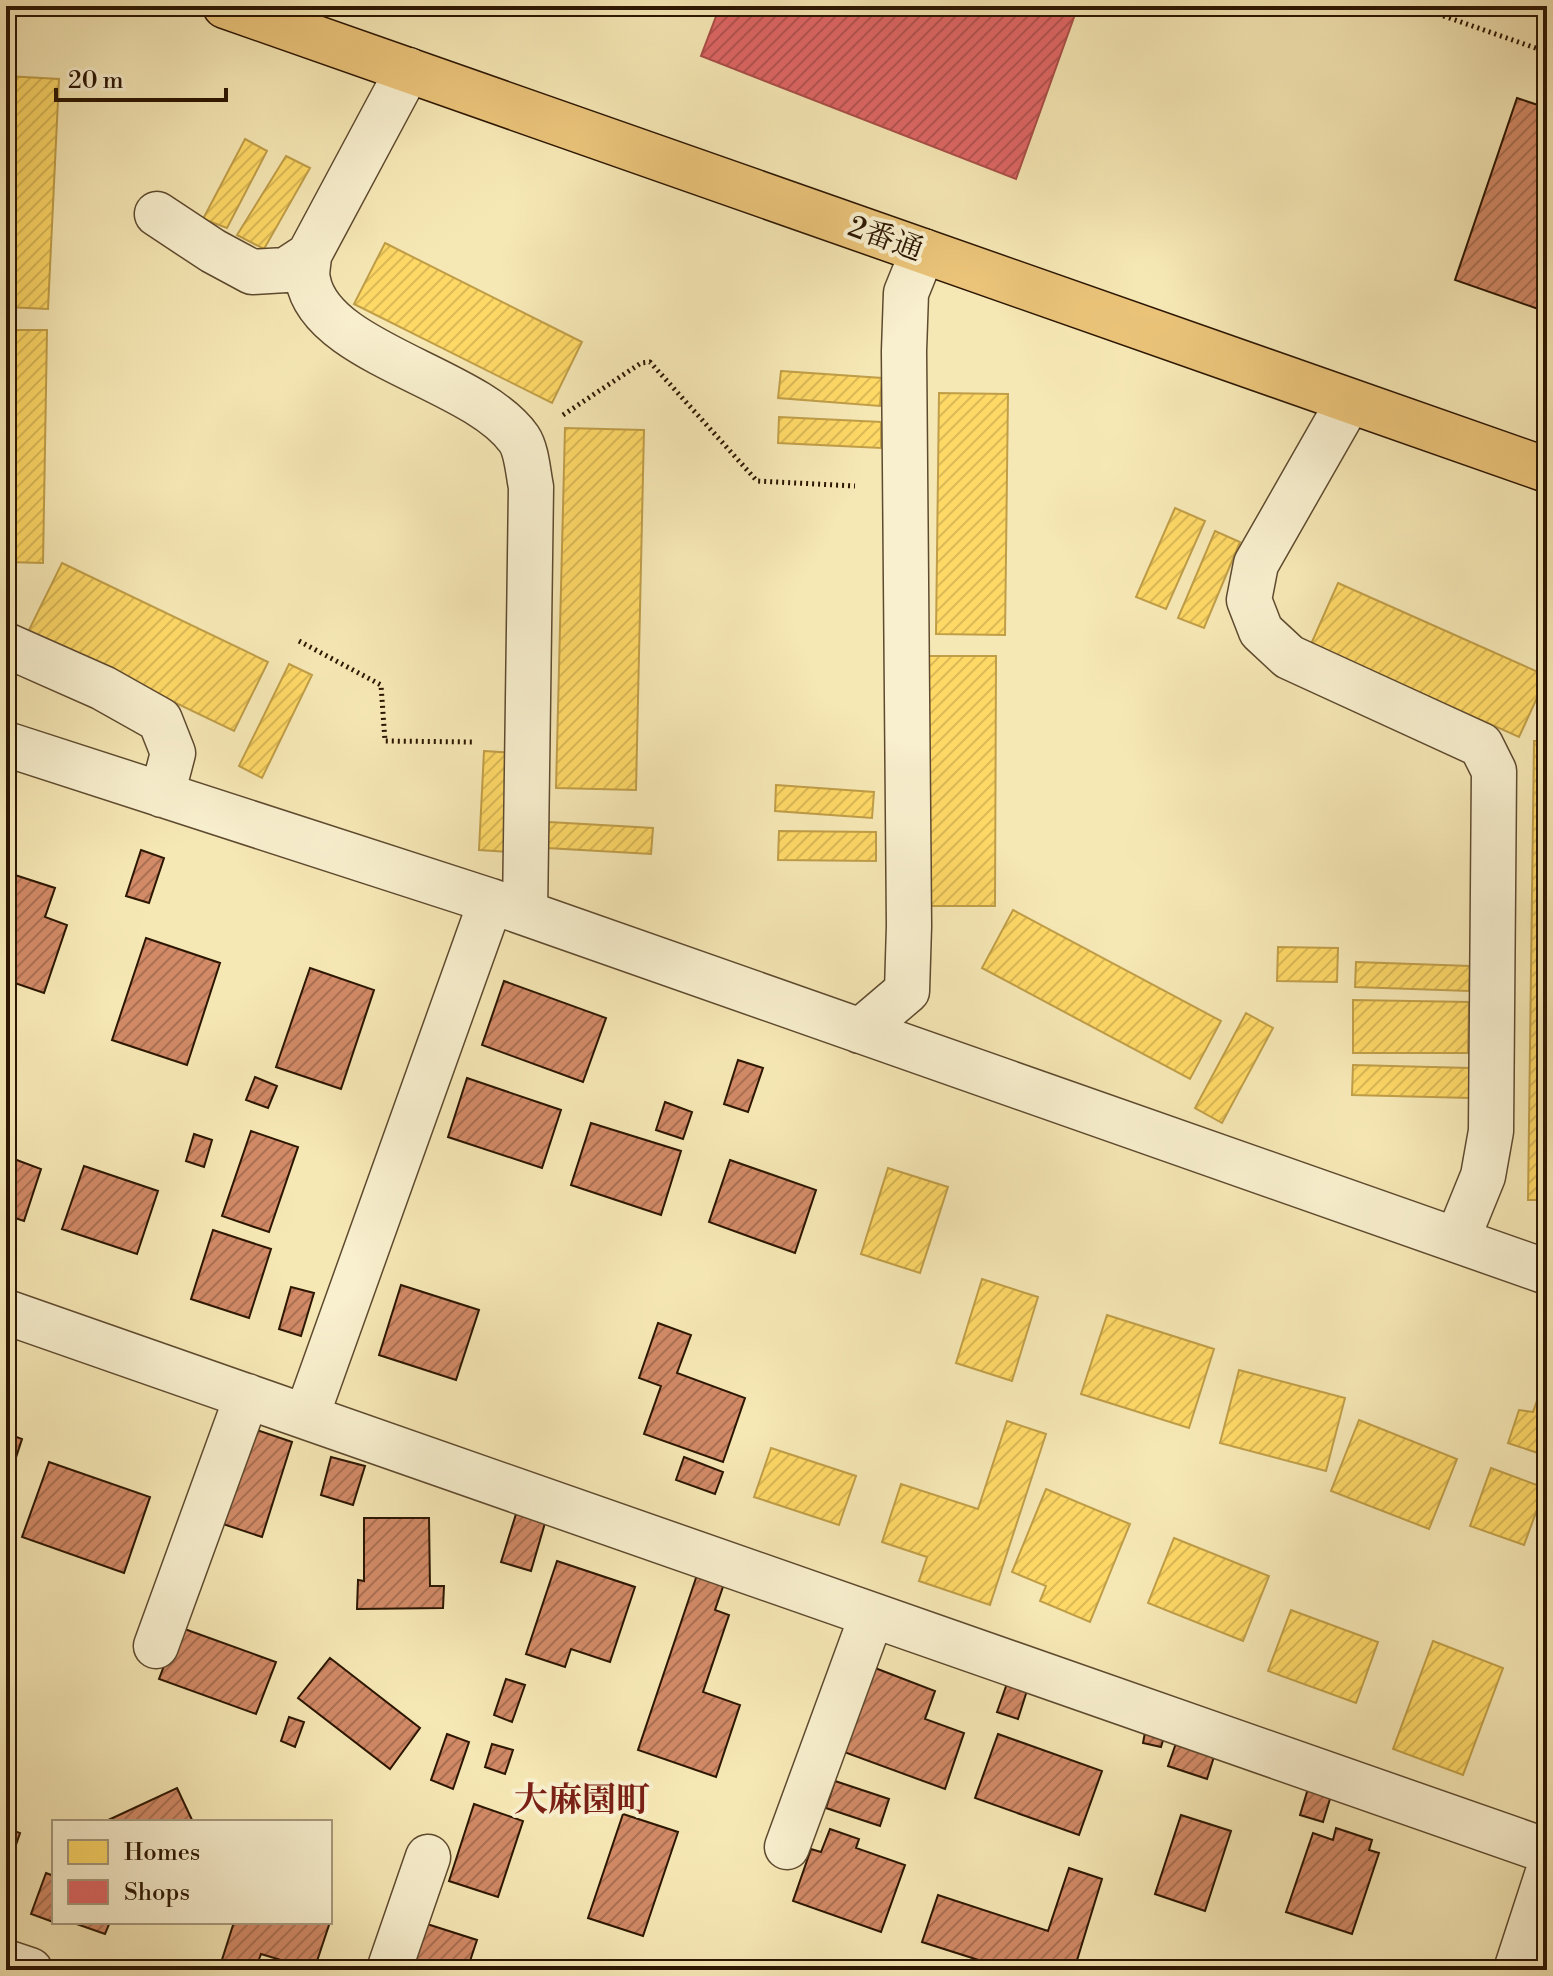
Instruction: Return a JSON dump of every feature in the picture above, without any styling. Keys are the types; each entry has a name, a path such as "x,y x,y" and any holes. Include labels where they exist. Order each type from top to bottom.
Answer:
{"main road":[{"name":"2番通","path":"225,6 1547,470"}],"street":[{"path":"307,1415 508,907 527,742 531,487 522,442 495,413 342,331 319,306 308,280 309,255 408,70"},
{"path":"157,214 252,272 286,270 309,255"},
{"path":"860,1031 907,991 904,351 906,293 923,251"},
{"path":"1349,401 1256,564 1249,600 1261,631 1289,657 1481,745 1494,771 1491,1131 1483,1176 1457,1240"},
{"path":"6,645 103,688 160,720 173,753 162,795"},
{"path":"6,744 508,907 1547,1272"},
{"path":"6,1312 1547,1851"},
{"path":"156,1646 247,1396"},
{"path":"787,1847 872,1615"},
{"path":"389,1970 428,1857"},
{"path":"1516,1970 1547,1875"},
{"path":"6,1962 30,1970"}],"path":[{"path":"1415,6 1547,52"},
{"path":"522,442 641,363 650,362 757,481 904,488"},
{"path":"299,641 381,685 385,741 527,742"}],"building: Homes":[{"path":"6,76 59,79 48,309 6,307"},
{"path":"245,139 267,151 227,228 203,219"},
{"path":"286,156 310,168 264,249 237,235"},
{"path":"385,243 582,342 552,403 354,304"},
{"path":"6,330 47,330 43,563 6,562"},
{"path":"781,371 882,378 880,406 778,398"},
{"path":"939,393 1008,394 1005,635 936,634"},
{"path":"779,417 881,422 881,448 778,443"},
{"path":"565,428 644,430 636,790 556,788"},
{"path":"1175,508 1205,521 1166,609 1136,597"},
{"path":"1215,531 1240,542 1204,628 1178,618"},
{"path":"62,563 268,662 234,731 28,632"},
{"path":"1338,583 1547,676 1519,737 1311,644"},
{"path":"928,656 996,656 995,906 926,906"},
{"path":"289,664 312,675 262,778 239,766"},
{"path":"1534,741 1547,741 1547,1200 1528,1200"},
{"path":"484,751 516,753 511,852 479,850"},
{"path":"776,785 874,792 872,818 775,811"},
{"path":"549,822 653,828 651,854 547,848"},
{"path":"779,831 876,832 876,861 778,860"},
{"path":"1013,910 1221,1021 1190,1079 982,968"},
{"path":"1278,947 1338,948 1337,982 1277,981"},
{"path":"1356,962 1470,966 1469,991 1355,987"},
{"path":"1353,1000 1469,1002 1468,1053 1353,1053"},
{"path":"1246,1013 1273,1028 1222,1123 1195,1108"},
{"path":"1353,1065 1470,1068 1470,1098 1352,1095"},
{"path":"888,1168 948,1187 920,1273 861,1254"},
{"path":"982,1279 1038,1297 1012,1381 956,1363"},
{"path":"1107,1315 1214,1349 1189,1428 1081,1394"},
{"path":"1239,1370 1345,1398 1326,1471 1220,1443"},
{"path":"1543,1384 1547,1385 1547,1456 1508,1443 1519,1410 1533,1412"},
{"path":"1359,1420 1457,1459 1429,1529 1331,1491"},
{"path":"1007,1421 1046,1434 990,1605 919,1581 927,1557 882,1542 901,1484 978,1509"},
{"path":"771,1448 856,1476 839,1525 754,1497"},
{"path":"1491,1468 1545,1488 1524,1545 1470,1526"},
{"path":"1046,1489 1130,1524 1090,1622 1040,1601 1046,1586 1012,1572"},
{"path":"1174,1538 1269,1576 1243,1641 1148,1603"},
{"path":"1291,1610 1378,1642 1356,1703 1268,1671"},
{"path":"1433,1641 1503,1668 1463,1775 1393,1749"}],"building: Shops":[{"path":"720,6 1078,6 1016,179 701,56"}],"building: Other":[{"path":"1517,98 1547,108 1547,312 1455,280"},
{"path":"6,796 15,799 6,826"},
{"path":"141,850 164,858 149,903 126,896"},
{"path":"15,875 55,888 45,917 67,925 44,993 6,980 6,902"},
{"path":"146,938 220,963 187,1065 112,1040"},
{"path":"310,968 374,990 341,1089 276,1067"},
{"path":"504,981 606,1018 583,1082 482,1045"},
{"path":"738,1060 763,1068 748,1112 724,1104"},
{"path":"255,1077 277,1086 268,1108 246,1100"},
{"path":"467,1078 561,1110 542,1168 448,1137"},
{"path":"665,1102 692,1112 683,1139 656,1130"},
{"path":"591,1123 681,1151 661,1215 571,1185"},
{"path":"251,1131 298,1147 269,1232 222,1216"},
{"path":"194,1134 212,1140 204,1167 186,1161"},
{"path":"6,1156 41,1169 24,1221 6,1215"},
{"path":"730,1160 816,1190 795,1253 709,1222"},
{"path":"84,1166 158,1191 137,1254 62,1229"},
{"path":"213,1230 271,1249 249,1318 191,1299"},
{"path":"401,1285 479,1310 456,1380 379,1355"},
{"path":"291,1287 314,1293 301,1336 279,1329"},
{"path":"658,1323 691,1335 677,1373 745,1398 723,1462 644,1434 661,1386 639,1378"},
{"path":"245,1426 292,1442 262,1537 214,1521"},
{"path":"6,1433 22,1439 6,1488"},
{"path":"331,1457 365,1466 353,1505 321,1495"},
{"path":"684,1457 723,1472 715,1494 676,1480"},
{"path":"49,1462 150,1497 124,1573 22,1537"},
{"path":"516,1514 545,1523 531,1571 501,1562"},
{"path":"364,1518 429,1518 430,1586 444,1586 443,1608 357,1609 358,1580 364,1581"},
{"path":"557,1561 635,1587 610,1662 571,1649 565,1667 526,1654"},
{"path":"698,1572 725,1581 715,1610 729,1615 703,1692 740,1705 716,1777 638,1750"},
{"path":"179,1627 276,1662 256,1714 159,1679"},
{"path":"330,1658 420,1728 390,1769 298,1698"},
{"path":"875,1668 935,1691 925,1719 964,1733 945,1789 844,1752"},
{"path":"1011,1672 1031,1678 1018,1719 997,1712"},
{"path":"506,1679 525,1685 512,1722 494,1715"},
{"path":"289,1717 304,1722 295,1747 281,1741"},
{"path":"1147,1722 1167,1727 1161,1747 1143,1743"},
{"path":"1180,1732 1218,1744 1207,1779 1168,1766"},
{"path":"447,1734 469,1742 453,1789 431,1780"},
{"path":"998,1734 1102,1771 1079,1835 975,1798"},
{"path":"492,1744 513,1750 505,1774 485,1767"},
{"path":"835,1781 889,1799 880,1826 826,1808"},
{"path":"1310,1782 1333,1789 1323,1822 1300,1815"},
{"path":"177,1788 192,1820 108,1820"},
{"path":"474,1804 523,1821 498,1897 449,1881"},
{"path":"623,1814 678,1832 643,1936 588,1918"},
{"path":"1181,1815 1231,1831 1205,1911 1155,1894"},
{"path":"6,1828 20,1833 6,1874"},
{"path":"1336,1828 1372,1840 1369,1850 1379,1853 1352,1934 1286,1912 1313,1833 1333,1840"},
{"path":"830,1829 859,1839 856,1848 905,1865 881,1932 793,1901 811,1849 821,1852"},
{"path":"1069,1868 1102,1879 1074,1970 1010,1970 922,1942 938,1895 1048,1931"},
{"path":"46,1873 52,1875 52,1922 31,1914"},
{"path":"77,1924 109,1924 105,1934"},
{"path":"233,1924 329,1924 314,1970 261,1954 255,1970 231,1970 220,1966"},
{"path":"427,1924 477,1940 467,1970 412,1970"}],"district":[{"name":"大麻園町","path":"582,1799"}]}
